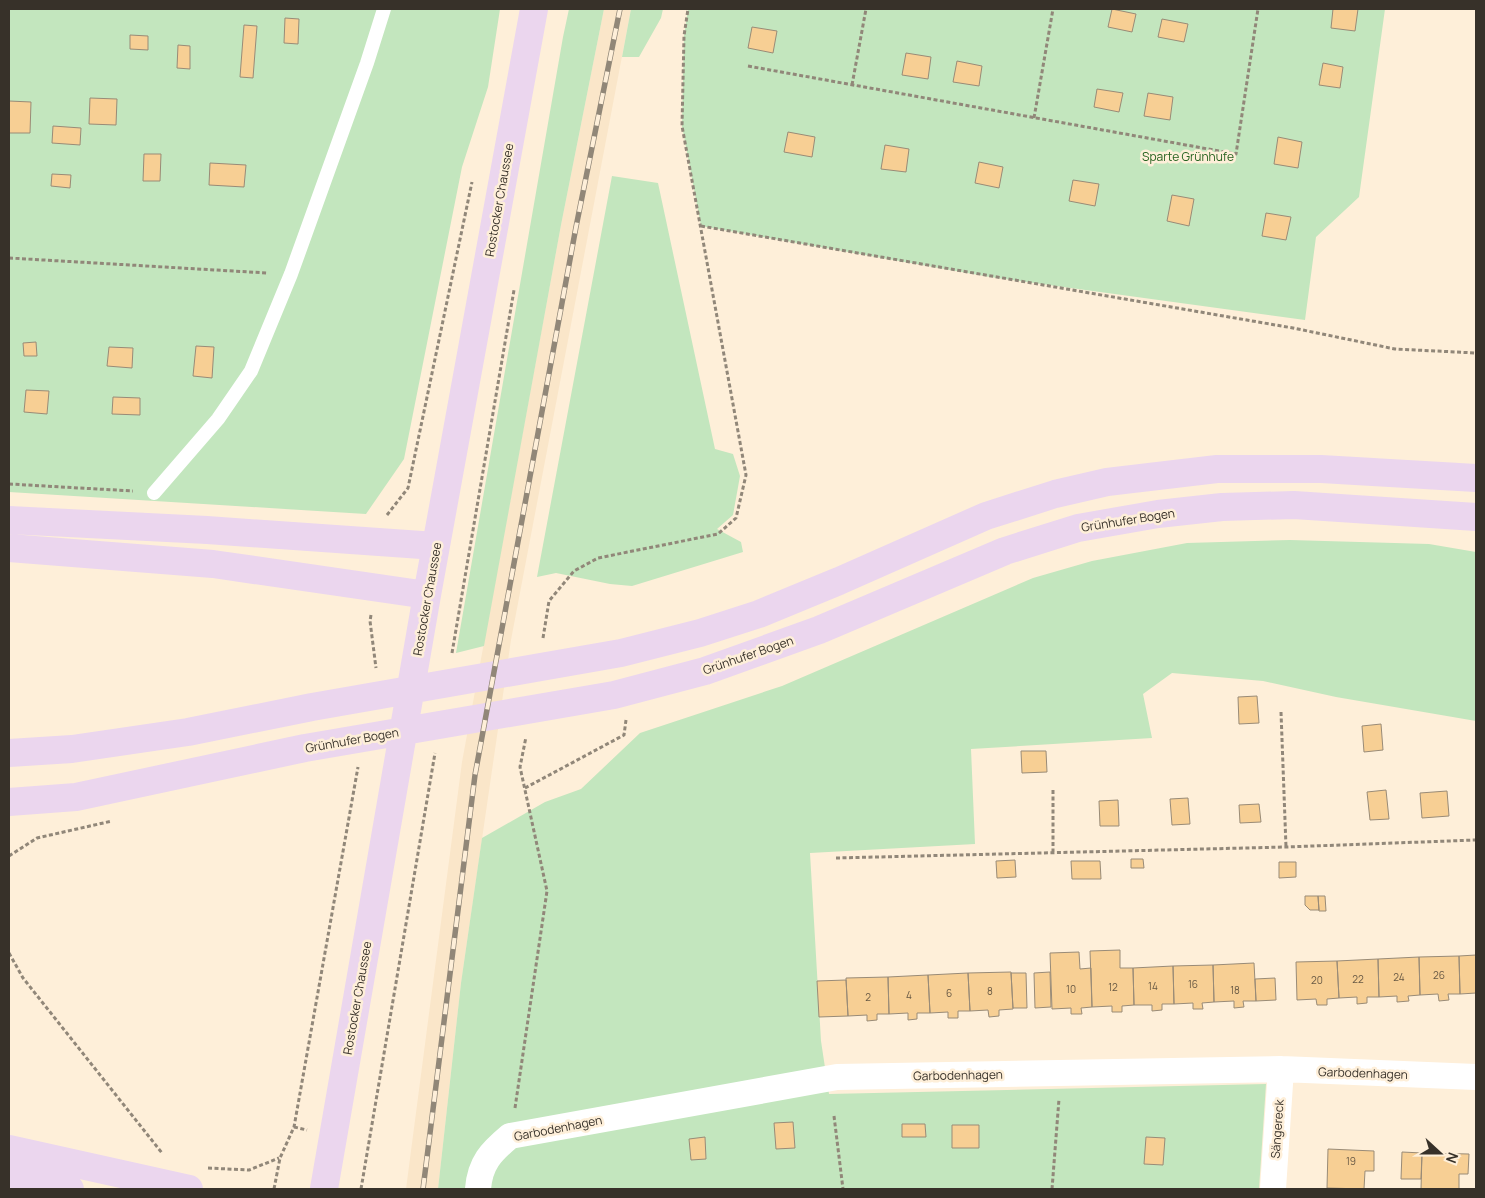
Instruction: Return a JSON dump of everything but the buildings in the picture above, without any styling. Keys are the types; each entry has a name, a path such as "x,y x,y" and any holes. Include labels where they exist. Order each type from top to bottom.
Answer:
{"main road":[{"name":"Rostocker Chaussee","path":"324,1189 427,595 534,9"},
{"path":"9,753 72,749 188,732 621,653 700,633 759,614 839,582 986,516 1056,494 1107,482 1217,469 1321,469 1476,478"},
{"name":"Grünhufer Bogen","path":"9,802 76,796 305,748 616,707 706,671 819,630 1005,551 1078,528 1158,514 1222,507 1294,505 1476,517"},
{"path":"9,520 207,530 436,546"},
{"path":"9,548 214,564 427,595"},
{"path":"9,1150 189,1189"},
{"path":"9,1173 70,1189"}],"street":[{"name":"Garbodenhagen","path":"478,1189 479,1176 491,1152 510,1136 837,1077 1281,1069 1476,1078"},
{"name":"Sängereck","path":"1274,1189 1281,1069"}],"lane":[{"path":"154,493 218,419 251,372 291,274 367,63 384,9"}],"path":[{"path":"543,642 549,601 574,571 598,558 718,534 736,518 746,476 682,126 684,36 688,9"},
{"path":"852,85 866,9"},
{"path":"1034,118 1054,9"},
{"path":"748,66 1236,154 1258,9"},
{"path":"382,542 388,514 408,488 473,177"},
{"path":"701,226 1284,326 1395,349 1476,353"},
{"path":"9,258 291,274"},
{"path":"451,655 514,286"},
{"path":"9,484 154,493"},
{"path":"375,676 376,666 370,621 376,587"},
{"path":"525,788 624,735 626,717 616,707"},
{"path":"1281,712 1286,847"},
{"path":"510,1136 547,891 520,767 527,728"},
{"path":"361,1189 435,753"},
{"path":"274,1189 280,1158 294,1127 359,764"},
{"path":"1053,790 1053,852"},
{"path":"836,858 1286,847 1476,840"},
{"path":"9,953 22,978 163,1154"},
{"path":"1052,1189 1061,1073"},
{"path":"834,1116 843,1189"},
{"path":"206,1168 249,1170 280,1158"}],"shaded area":[{"path":"604,9 631,9 511,640 461,983 438,1189 406,1189 462,762 561,225"}],"green space":[{"path":"9,9 500,9 488,87 462,167 404,459 366,514 9,492"},
{"path":"569,9 604,9 561,225 484,646 456,653 563,37"},
{"path":"631,9 663,9 661,18 639,57 622,57"},
{"name":"Sparte Grünhufe","path":"688,9 1385,9 1359,197 1316,237 1305,320 990,277 701,226 682,126 684,36"},
{"path":"612,176 658,183 715,449 733,454 740,476 733,515 717,529 741,542 743,552 632,586 610,584 556,573 537,577"},
{"path":"1290,540 1429,544 1476,552 1476,721 1336,697 1263,681 1172,673 1143,694 1152,738 971,749 975,844 810,853 821,1041 829,1094 1266,1084 1259,1189 438,1189 461,983 482,838 545,802 581,789 640,733 782,686 1033,578 1092,561 1187,543"}],"railway":[{"path":"423,1189 475,775 576,227 620,9"}]}
